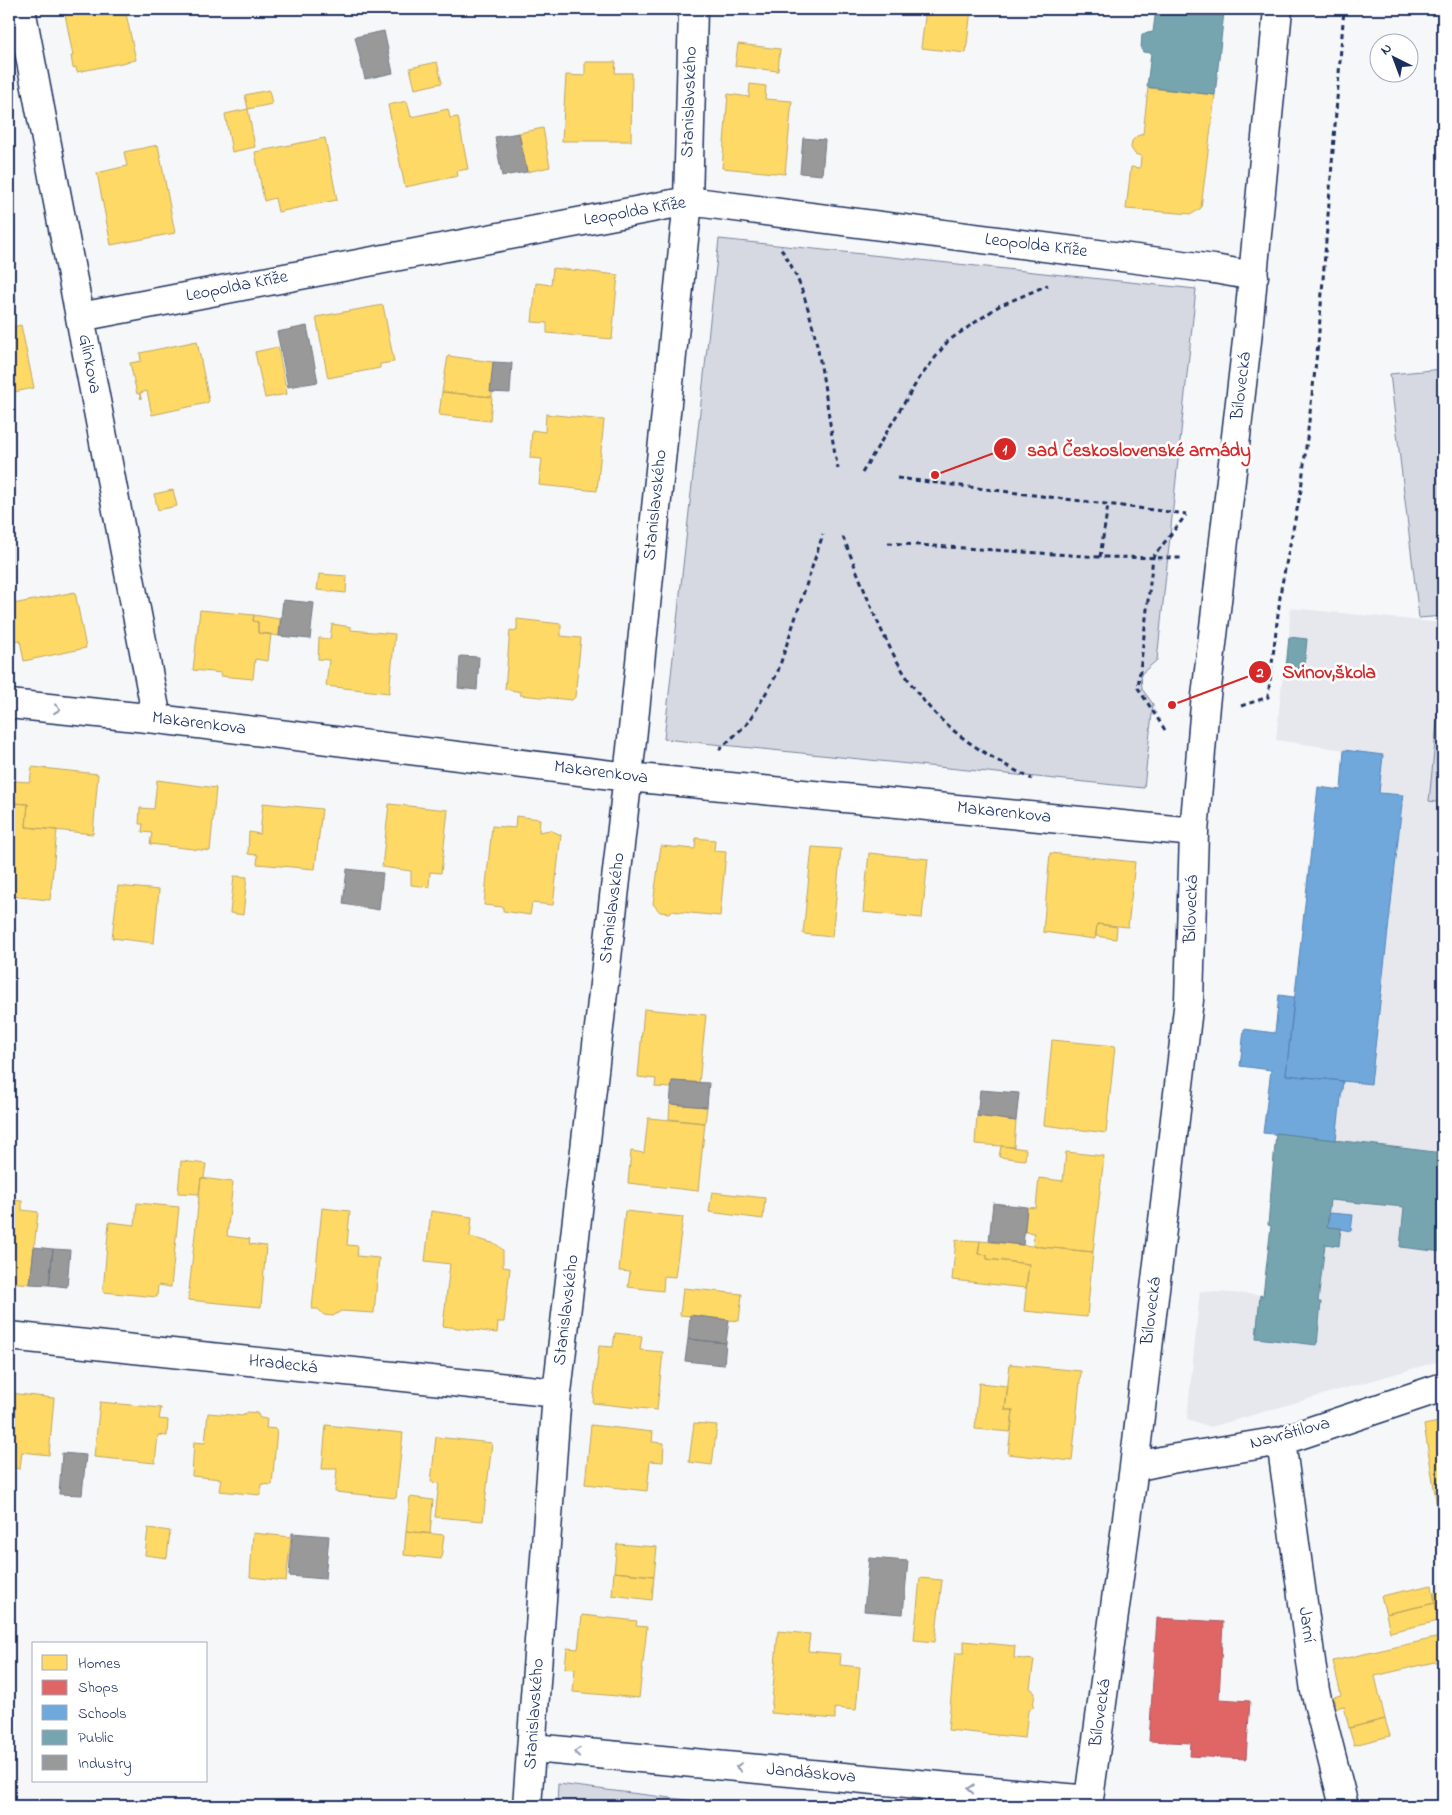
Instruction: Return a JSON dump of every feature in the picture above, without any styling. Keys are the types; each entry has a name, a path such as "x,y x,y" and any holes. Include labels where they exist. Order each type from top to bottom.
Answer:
{"street":[{"name":"Glinkova","path":"21,9 157,719"},
{"name":"Stanislavského","path":"527,1806 533,1748 557,1393 628,777 688,201 693,9"},
{"name":"Bílovecká","path":"1088,1803 1134,1467 1190,1000 1194,832 1204,716 1254,276 1278,9"},
{"name":"Leopolda Kříže","path":"80,317 688,201 1254,276"},
{"name":"Makarenkova","path":"9,704 157,719 628,777 1194,832"},
{"name":"Hradecká","path":"9,1336 557,1393"},
{"name":"Navrátilova","path":"1134,1467 1171,1458 1281,1441 1443,1387"},
{"name":"Jarní","path":"1281,1441 1315,1691 1344,1806"},
{"name":"Jandáskova","path":"533,1748 1088,1803"}],"path":[{"path":"1204,716 1268,697 1281,589 1301,490 1316,353 1344,9"},
{"path":"777,244 788,259 800,286 819,352 829,425 838,470"},
{"path":"862,472 918,380 948,341 999,306 1055,283"},
{"path":"898,478 1186,514 1153,557 1138,688 1165,730"},
{"path":"1100,557 1108,505"},
{"path":"718,751 750,722 777,674 823,534"},
{"path":"844,537 894,655 929,707 968,742 1037,781"},
{"path":"888,543 1100,557 1182,558"}],"shaded area":[{"path":"719,239 1196,289 1157,660 1141,674 1142,689 1153,704 1144,788 664,739"},
{"path":"1443,369 1443,616 1419,618 1390,374"},
{"path":"1290,608 1443,623 1443,1360 1211,1427 1187,1419 1200,1291 1263,1295 1271,1226 1268,1225 1276,1135 1263,1133 1271,1070 1240,1066 1244,1029 1275,1033 1279,995 1294,997 1318,787 1341,789 1344,750 1276,740 1282,681 1286,668 1304,670 1307,639 1289,637"},
{"path":"1443,663 1443,803 1429,801"},
{"path":"558,1784 736,1806 557,1806"}],"building: Homes":[{"path":"87,9 125,9 136,60 77,72 76,67 73,68 71,56 73,56 65,14"},
{"path":"926,9 971,9 966,53 921,48"},
{"path":"738,44 780,49 778,71 735,66"},
{"path":"437,62 442,83 415,89 410,68"},
{"path":"585,62 616,62 615,73 632,73 631,141 562,141 566,75 585,76"},
{"path":"750,84 766,86 765,99 792,101 785,174 722,168 728,94 749,97"},
{"path":"1148,88 1215,95 1201,208 1192,214 1126,209 1131,167 1140,168 1141,156 1135,154 1131,148 1132,141 1137,136 1143,134"},
{"path":"269,90 272,104 248,109 245,95"},
{"path":"407,101 411,117 448,109 450,118 458,117 468,169 457,171 458,176 405,187 388,105"},
{"path":"248,109 255,147 232,152 225,114"},
{"path":"543,128 550,167 527,172 519,133"},
{"path":"325,138 337,200 278,212 275,198 264,201 255,152"},
{"path":"158,145 175,233 111,245 97,173 127,166 124,152"},
{"path":"9,266 16,301 9,302"},
{"path":"553,268 618,275 612,339 547,333 547,323 532,322 536,283 551,285"},
{"path":"383,305 394,362 380,364 380,368 328,378 316,317"},
{"path":"21,325 34,388 9,393 9,328"},
{"path":"197,341 209,401 152,415 147,391 140,393 141,399 139,393 137,394 130,363 141,361 140,353"},
{"path":"278,347 287,394 265,398 255,352"},
{"path":"448,356 493,362 492,397 442,392"},
{"path":"442,392 492,397 490,421 439,415"},
{"path":"546,414 604,420 597,491 539,485 542,459 530,458 532,430 545,432"},
{"path":"173,490 177,506 158,510 154,494"},
{"path":"319,574 347,576 346,593 317,590"},
{"path":"75,592 86,648 24,661 20,640 9,642 9,610 13,609 13,604"},
{"path":"200,610 254,615 253,621 258,622 258,633 271,634 268,661 255,659 253,679 220,676 221,673 193,670"},
{"path":"254,615 280,619 279,636 258,633 258,622 253,621"},
{"path":"517,619 561,624 561,636 581,638 575,697 572,700 520,695 521,692 505,689 510,630 517,631"},
{"path":"332,624 351,627 351,630 395,634 389,693 326,686 329,660 318,659 319,638 330,639"},
{"path":"32,767 98,774 93,834 26,827 28,804 13,803 15,781 30,782"},
{"path":"157,780 216,788 210,851 150,844 152,833 142,832 143,824 139,824 140,808 154,809"},
{"path":"13,803 28,804 26,827 57,830 50,900 9,896 9,848"},
{"path":"263,803 322,809 315,869 257,864 258,855 248,854 249,832 260,834"},
{"path":"389,804 448,810 441,873 430,872 429,887 411,885 411,871 382,867"},
{"path":"516,816 540,819 539,832 550,830 561,835 553,905 532,903 530,915 503,911 503,907 484,905 492,826 515,828"},
{"path":"696,838 715,840 714,851 726,852 720,916 671,911 670,913 660,912 653,904 661,846 695,849"},
{"path":"812,847 841,849 832,937 803,934"},
{"path":"869,853 928,859 922,918 863,912"},
{"path":"1050,853 1135,862 1128,927 1097,924 1095,939 1043,932"},
{"path":"234,876 247,877 243,915 230,913"},
{"path":"118,886 159,890 154,943 112,938"},
{"path":"1097,924 1117,927 1116,939 1096,936"},
{"path":"644,1009 706,1015 699,1083 672,1081 672,1088 655,1087 656,1079 638,1077"},
{"path":"1052,1040 1115,1046 1106,1133 1044,1125"},
{"path":"670,1104 707,1107 705,1123 669,1119"},
{"path":"977,1116 1016,1121 1014,1147 975,1144"},
{"path":"648,1118 705,1123 698,1191 628,1183 631,1151 644,1153"},
{"path":"1001,1146 1026,1149 1025,1160 999,1157"},
{"path":"1066,1152 1104,1156 1093,1252 1033,1246 1034,1233 1025,1232 1027,1207 1036,1208 1039,1178 1063,1181"},
{"path":"181,1161 206,1164 204,1178 201,1178 199,1194 178,1193"},
{"path":"201,1178 233,1182 227,1236 250,1239 249,1244 266,1246 261,1307 188,1300"},
{"path":"712,1192 765,1198 763,1219 709,1212"},
{"path":"9,1200 22,1201 22,1210 38,1212 30,1284 9,1282"},
{"path":"137,1203 179,1207 171,1287 158,1285 157,1297 103,1292 109,1222 135,1225"},
{"path":"322,1208 350,1211 347,1245 358,1246 357,1256 379,1258 374,1313 341,1311 333,1316 324,1315 318,1309 312,1309"},
{"path":"431,1211 472,1217 470,1237 496,1244 503,1250 503,1267 510,1268 504,1322 498,1322 497,1333 443,1326 450,1264 425,1261"},
{"path":"625,1211 683,1217 675,1277 664,1276 663,1291 628,1287 630,1272 619,1271"},
{"path":"956,1240 980,1241 978,1254 987,1255 987,1259 1029,1264 1026,1288 952,1280"},
{"path":"980,1241 1093,1252 1087,1317 1024,1311 1029,1264 987,1259 987,1255 978,1254"},
{"path":"683,1288 742,1294 739,1321 680,1315"},
{"path":"615,1333 642,1336 640,1350 663,1352 657,1410 593,1403 599,1346 613,1347"},
{"path":"1010,1364 1081,1371 1072,1461 1008,1454 1013,1410 1005,1410"},
{"path":"979,1383 1008,1386 1005,1410 1013,1410 1011,1432 975,1429"},
{"path":"9,1393 54,1398 49,1455 22,1452 20,1469 9,1467"},
{"path":"100,1402 161,1408 159,1419 168,1420 167,1436 158,1435 155,1463 94,1457"},
{"path":"248,1412 257,1413 260,1418 267,1419 266,1428 277,1429 272,1485 261,1484 260,1495 219,1491 221,1479 192,1476 194,1442 205,1443 208,1413 242,1416"},
{"path":"1443,1421 1443,1519 1439,1519 1424,1425"},
{"path":"694,1423 717,1425 712,1465 689,1462"},
{"path":"326,1425 403,1433 396,1498 335,1492 337,1469 322,1469"},
{"path":"591,1425 653,1432 652,1442 664,1443 663,1462 650,1461 647,1491 585,1484"},
{"path":"436,1437 492,1443 483,1521 435,1517 439,1483 431,1482"},
{"path":"410,1497 433,1500 430,1534 406,1531"},
{"path":"148,1528 170,1531 167,1558 145,1555"},
{"path":"406,1531 444,1535 441,1559 404,1555"},
{"path":"253,1533 291,1537 286,1581 250,1577"},
{"path":"617,1544 657,1547 654,1576 614,1572"},
{"path":"614,1572 654,1576 652,1600 612,1595"},
{"path":"920,1578 942,1580 935,1642 914,1640"},
{"path":"1432,1585 1435,1603 1386,1614 1381,1596"},
{"path":"1443,1592 1443,1655 1434,1593"},
{"path":"1435,1603 1439,1621 1390,1632 1386,1614"},
{"path":"582,1615 637,1621 636,1626 647,1627 639,1698 573,1692 575,1669 565,1668 567,1648 578,1649"},
{"path":"778,1631 810,1634 808,1651 841,1654 840,1665 860,1667 856,1710 835,1708 835,1719 771,1713"},
{"path":"1440,1637 1443,1660 1375,1676 1385,1719 1349,1728 1344,1706 1336,1708 1333,1697 1341,1695 1333,1661"},
{"path":"964,1641 1015,1646 1014,1658 1034,1660 1030,1688 1035,1692 1033,1707 1028,1711 1025,1738 948,1730 955,1653 964,1653"},
{"path":"1385,1719 1390,1736 1354,1745 1349,1728"}],"building: Shops":[{"path":"1157,1618 1223,1622 1219,1699 1250,1701 1246,1759 1190,1756 1191,1743 1149,1741"}],"building: Schools":[{"path":"1344,750 1383,755 1379,793 1403,795 1371,1084 1286,1075 1318,787 1341,790"},
{"path":"1279,995 1294,997 1286,1075 1343,1081 1336,1140 1263,1133 1271,1070 1240,1066 1244,1029 1275,1033"},
{"path":"1330,1213 1353,1215 1351,1231 1327,1227"}],"building: Public":[{"path":"1156,9 1192,9 1224,12 1215,95 1147,87 1151,53 1143,52 1141,49 1142,34 1153,32"},
{"path":"1289,637 1307,639 1304,670 1286,668"},
{"path":"1276,1133 1443,1153 1443,1252 1400,1247 1404,1207 1330,1200 1327,1227 1341,1228 1339,1246 1325,1244 1318,1302 1321,1302 1317,1345 1256,1338 1260,1295 1263,1296 1271,1226 1268,1225"}],"building: Industry":[{"path":"384,31 393,73 365,79 355,37"},
{"path":"519,133 527,172 502,176 495,137"},
{"path":"803,138 825,140 822,175 800,173"},
{"path":"307,326 318,382 288,387 277,332"},
{"path":"493,362 512,363 510,393 490,392"},
{"path":"9,541 11,541 11,591 9,591"},
{"path":"283,600 314,603 310,639 279,636"},
{"path":"460,656 479,657 477,690 458,688"},
{"path":"347,869 383,873 379,910 343,904"},
{"path":"672,1081 709,1083 707,1107 670,1104"},
{"path":"980,1090 1019,1093 1016,1121 977,1116"},
{"path":"993,1203 1027,1207 1023,1245 989,1241"},
{"path":"34,1247 53,1249 49,1285 30,1284"},
{"path":"53,1249 70,1250 67,1287 49,1285"},
{"path":"690,1315 729,1320 726,1343 688,1339"},
{"path":"688,1339 726,1343 724,1365 685,1361"},
{"path":"62,1453 86,1455 82,1495 59,1494"},
{"path":"292,1533 329,1536 325,1579 289,1576"},
{"path":"869,1558 908,1561 903,1614 864,1611"}],"place":[{"name":"sad Československé armády","path":"935,475"},
{"name":"Svinov,škola","path":"1172,705"}]}
